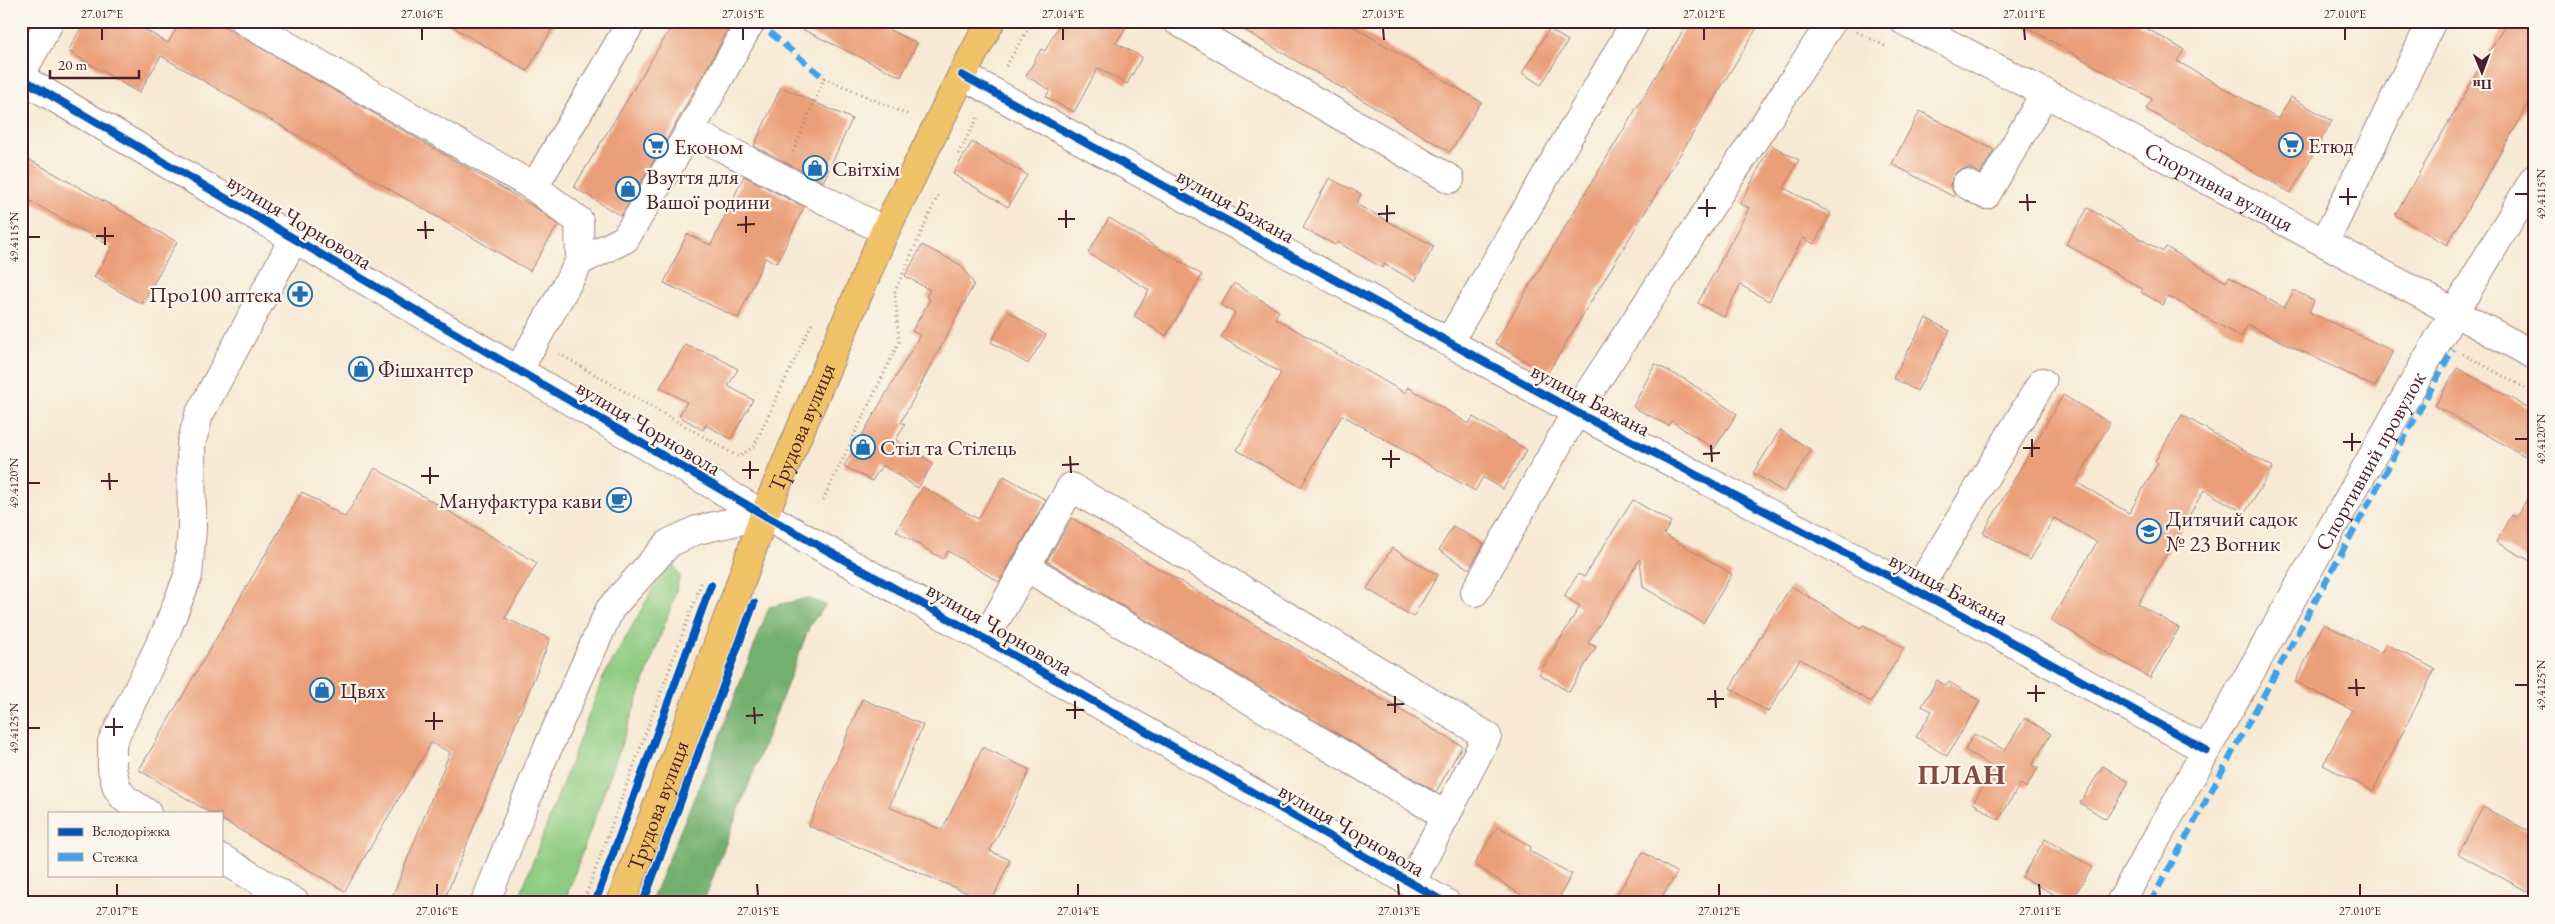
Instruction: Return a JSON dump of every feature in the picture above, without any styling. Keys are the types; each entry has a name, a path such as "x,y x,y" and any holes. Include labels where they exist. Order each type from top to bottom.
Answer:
{"main road":[{"name":"Трудова вулиця","path":"620,903 736,596 764,515 885,230 962,74 991,21"}],"street":[{"path":"21,76 50,21"},
{"path":"244,21 534,187 579,221 580,261 518,370"},
{"path":"534,187 632,21"},
{"path":"580,261 625,239 690,131 751,21"},
{"path":"1177,21 1450,179"},
{"path":"1449,342 1636,21"},
{"path":"1475,592 1576,412 1832,21"},
{"name":"Спортивна вулиця","path":"1904,21 2045,93 2534,355"},
{"path":"2325,242 2432,21"},
{"name":"вулиця Бажана","path":"962,74 1576,412 1917,591 2206,750"},
{"name":"вулиця Чорновола","path":"21,76 764,515 985,639 1446,903"},
{"path":"1966,184 1986,195 2045,93"},
{"path":"690,131 885,230"},
{"name":"Спортивний провулок","path":"2120,903 2454,312 2534,179"},
{"path":"145,812 124,798 117,788 112,769 112,742 166,632 188,576 192,528 191,444 199,415 294,238"},
{"path":"1917,591 2042,382"},
{"path":"985,639 1071,487 1487,736 1411,883"},
{"path":"485,903 540,764 610,609 669,543 697,530 764,515"},
{"path":"1026,567 1446,816"},
{"path":"222,859 296,903"}],"path":[{"path":"956,159 992,91 1033,21"},
{"path":"782,178 824,78 909,115"},
{"path":"823,500 899,342 896,291 943,184"},
{"path":"536,340 739,457"},
{"path":"2461,354 2534,393"},
{"path":"583,903 702,581"}],"green space":[{"path":"673,564 680,576 673,601 564,903 517,903 603,678 663,571"},
{"path":"807,598 826,605 810,625 703,903 650,903 718,741 769,607"}],"building":[{"path":"85,21 130,21 168,43 181,21 215,21 538,209 558,225 530,271 161,56 139,93 68,51"},
{"path":"443,21 557,21 527,71"},
{"path":"675,21 733,21 621,216 574,187"},
{"path":"785,21 871,21 917,43 901,77"},
{"path":"1061,21 1130,21 1116,43 1142,57 1127,84 1098,68 1074,112 1046,97 1050,90 1026,76 1041,49 1045,51"},
{"path":"1229,21 1344,21 1481,102 1450,152"},
{"path":"1689,21 1761,21 1547,374 1495,343"},
{"path":"2016,21 2134,21 2184,50 2177,61 2278,119 2291,97 2332,121 2291,193 2146,109 2152,99"},
{"path":"2507,21 2534,21 2534,95 2447,245 2395,215"},
{"path":"1549,29 1568,41 1541,85 1522,73"},
{"path":"781,87 852,119 823,182 754,146"},
{"path":"1920,111 1994,150 1980,174 1970,168 1958,170 1953,176 1950,185 1955,195 1954,197 1892,164"},
{"path":"972,142 1027,175 1008,207 953,174"},
{"path":"1771,145 1799,160 1784,188 1831,213 1814,244 1803,238 1769,301 1740,285 1724,317 1698,303 1749,208 1740,204"},
{"path":"21,155 177,242 142,304 94,277 112,247 21,196"},
{"path":"744,176 804,207 777,263 765,258 738,318 664,283 687,234 711,245"},
{"path":"1329,178 1361,194 1356,204 1434,246 1415,281 1384,264 1383,268 1337,242 1335,245 1303,228"},
{"path":"2088,208 2163,252 2166,247 2226,282 2229,277 2284,308 2294,290 2314,301 2309,312 2393,351 2375,387 2248,325 2241,337 2168,296 2163,305 2141,292 2143,289 2066,244"},
{"path":"1109,218 1202,275 1166,336 1134,316 1149,290 1088,253"},
{"path":"922,245 961,265 974,284 901,422 905,424 896,440 933,463 918,488 882,465 872,481 844,466 920,335 912,331 930,299 926,297 930,290 905,276"},
{"path":"1234,283 1279,311 1275,318 1405,393 1408,387 1469,424 1473,417 1527,450 1503,489 1483,477 1475,491 1342,415 1301,487 1237,450 1281,373 1221,337 1235,313 1221,305"},
{"path":"1009,312 1046,335 1028,364 991,342"},
{"path":"1926,318 1950,331 1917,391 1893,378"},
{"path":"685,345 715,356 738,369 728,386 753,400 731,439 706,425 703,430 679,416 687,402 660,388"},
{"path":"1655,364 1686,380 1737,414 1714,449 1671,421 1669,426 1633,407"},
{"path":"2457,368 2534,411 2534,461 2435,406"},
{"path":"2063,395 2110,423 2076,482 2129,513 2158,463 2155,461 2182,415 2273,467 2245,513 2204,490 2138,604 2179,628 2150,678 2051,620 2097,542 2054,518 2030,560 1983,533"},
{"path":"1780,430 1811,450 1784,492 1753,473"},
{"path":"375,468 537,563 505,618 550,639 443,903 390,903 450,752 431,743 345,891 222,820 222,812 209,812 139,770 302,492 345,517"},
{"path":"1004,476 1046,500 999,582 948,551 943,559 896,531 923,487 978,519"},
{"path":"2534,487 2534,563 2496,542 2511,515 2516,518"},
{"path":"1633,500 1671,522 1664,534 1732,574 1703,623 1643,587 1640,559 1588,643 1596,647 1569,692 1539,674 1580,606 1564,596 1578,574 1584,577"},
{"path":"1072,518 1462,746 1436,792 1047,561"},
{"path":"1453,526 1484,544 1469,569 1439,550"},
{"path":"1392,548 1438,575 1413,617 1367,589"},
{"path":"1791,586 1861,628 1863,625 1904,648 1871,702 1800,659 1768,712 1730,688"},
{"path":"2324,624 2381,653 2386,644 2435,669 2373,791 2323,765 2352,710 2295,682"},
{"path":"1937,680 1946,686 1949,682 1980,701 1947,756 1916,737 1932,711 1922,706"},
{"path":"862,699 923,725 889,807 942,830 983,747 1030,770 990,851 1010,860 991,903 809,826"},
{"path":"2025,718 2051,734 2032,765 2038,768 2026,788 2020,784 1999,820 1973,803 1994,768 1965,750 1974,734 2005,750"},
{"path":"2103,766 2129,782 2106,819 2080,803"},
{"path":"2483,807 2534,834 2534,895 2458,854"},
{"path":"1498,826 1531,847 1529,851 1572,874 1556,903 1533,903 1474,864"},
{"path":"2045,839 2092,867 2070,903 2022,877"},
{"path":"1643,852 1677,873 1658,903 1612,903"}],"marked path":[{"path":"756,21 824,78"},
{"path":"2150,903 2453,349"}],"cycle path":[{"path":"962,75 1576,412 1961,614 2206,750"},
{"path":"21,78 764,515 985,639 1446,903"},
{"path":"595,903 711,585"},
{"path":"643,903 754,603"}],"place":[{"name":"Етюд","path":"2291,145"},
{"name":"Економ","path":"656,146"},
{"name":"Світхім","path":"815,168"},
{"name":"Взуття для Вашої родини","path":"628,189"},
{"name":"Про100 аптека","path":"300,294"},
{"name":"Фішхантер","path":"361,369"},
{"name":"Стіл та Стілець","path":"863,447"},
{"name":"Мануфактура кави","path":"619,500"},
{"name":"Дитячий садок № 23 Вогник","path":"2149,531"},
{"name":"Цвях","path":"322,690"}],"district":[{"name":"ПЛАН","path":"1962,774"}]}
